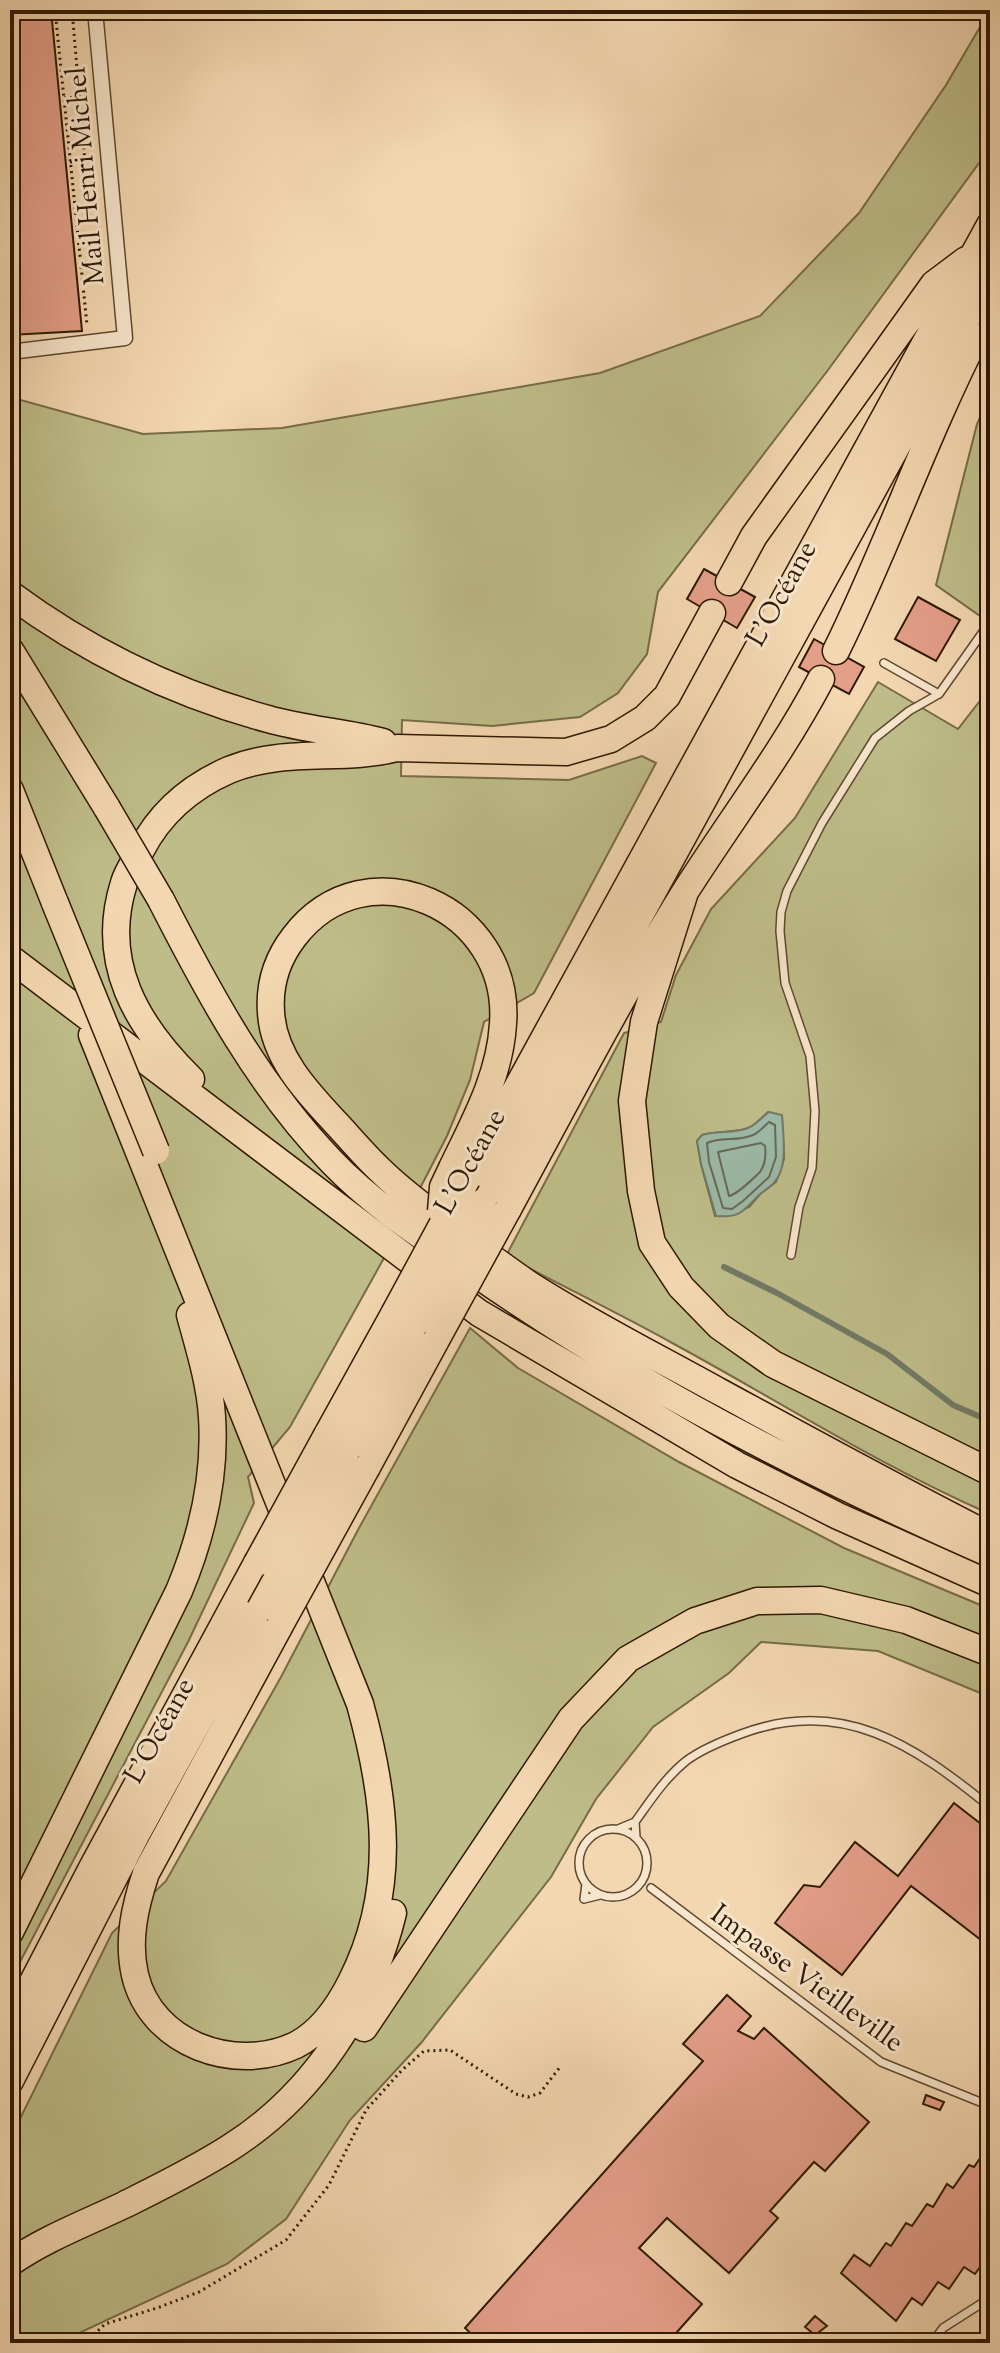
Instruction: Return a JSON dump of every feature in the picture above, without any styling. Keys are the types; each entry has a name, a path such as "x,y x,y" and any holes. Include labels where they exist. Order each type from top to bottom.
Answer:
{"highway":[{"name":"L’Océane","path":"415,1326 439,1231 460,1173 990,225"},
{"path":"729,582 754,536 934,284 975,253"},
{"name":"L’Océane","path":"10,2081 136,1835 269,1618 347,1451 415,1326 495,1206 988,279"},
{"path":"836,651 856,612 978,332 988,279"},
{"path":"10,594 61,629 193,695 271,720 380,741 397,748"},
{"path":"226,1121 217,1103 147,1031 122,975 117,949 118,915 124,881 161,817 204,783 253,762 284,757 376,753 397,748 566,752 611,739 645,718 667,696 712,613"},
{"path":"10,650 161,900 213,998 279,1099 330,1161 397,1219 522,1306 692,1409 862,1496 990,1554"},
{"path":"495,1206 685,892 797,725 821,679"},
{"path":"10,790 48,907 367,1676 385,1730 399,1808 399,1873 384,1949 351,2020 324,2060 291,2097 233,2146 10,2263"},
{"path":"10,833 48,907"},
{"path":"685,892 644,1022 632,1101 641,1191 652,1243 681,1287 719,1326 773,1364 990,1472"},
{"path":"460,1173 495,1072 504,1022 500,978 490,955 476,935 460,918 442,907 420,898 392,893 342,899 302,926 277,964 271,994 272,1024 282,1055 306,1090 378,1168 411,1198 530,1285 895,1488 990,1536"},
{"path":"10,958 479,1313 710,1449 798,1496 990,1584"},
{"path":"147,1150 185,1266 360,1704 378,1776 384,1831 383,1870 373,1924 359,1966 343,1999 330,2016 297,2044 268,2054 236,2056 200,2049 161,2022 148,2005 135,1977 132,1928 146,1873 269,1618"},
{"path":"10,1932 179,1591 200,1533 211,1472 212,1416 180,1279 185,1266"},
{"name":"L’Océane","path":"10,2026 257,1563 347,1451"},
{"path":"233,2146 253,2143 323,2080 360,2034 571,1719 628,1659 695,1621 757,1601 821,1600 906,1620 990,1653"}],"street":[{"name":"Mail Henri Michel","path":"88,342 125,338 95,10"},
{"path":"10,352 88,342"}],"lane":[{"path":"791,1255 799,1207 812,1168 815,1111 810,1056 785,983 780,931 787,891 822,823 875,738 909,711 939,694 990,622"},
{"path":"884,663 939,694"},
{"path":"635,1822 636,1837 647,1853 651,1888 635,1890 619,1897 600,1895 586,1884 579,1862 587,1841 596,1833 635,1822 663,1784 686,1761 718,1742 756,1728 793,1720 868,1729 902,1744 941,1767 990,1807"},
{"path":"618,1829 636,1837"},
{"path":"635,1890 647,1873"},
{"name":"Impasse Vieilleville","path":"651,1888 881,2062 990,2106"},
{"path":"932,2343 943,2328 990,2298"},
{"path":"977,2343 990,2336"}],"path":[{"path":"55,10 88,342"},
{"path":"72,10 90,221 76,223"},
{"path":"64,98 78,97"},
{"path":"70,162 109,159"},
{"path":"82,280 120,277"},
{"path":"85,2343 105,2324 199,2292 286,2240 329,2185 366,2110 424,2051 450,2050 516,2094 528,2097 540,2093 560,2067"},
{"path":"874,2337 879,2343"},
{"path":"171,2343 179,2343"}],"shaded area":[{"path":"990,10 990,148 828,370 658,592 647,654 618,693 580,717 492,726 402,720 401,776 569,780 642,756 656,763 534,993 484,1022 470,1080 447,1136 384,1258 290,1427 248,1477 254,1503 188,1642 10,1981 10,397 143,434 282,428 600,373 760,316 859,213 946,85"},
{"path":"990,395 990,623 936,585 977,424"},
{"path":"878,682 958,729 990,688 990,1514 869,1454 674,1344 506,1256 624,1033 661,1022 676,975 711,909 795,818","holes":["768,1112 782,1116 784,1159 776,1182 749,1207 715,1216 697,1141 702,1135 751,1127"]},
{"path":"470,1328 518,1368 679,1462 844,1548 990,1609 990,1697 878,1651 761,1642 729,1673 653,1727 596,1799 551,1877 421,2043 350,2120 286,2219 227,2264 79,2333 69,2343 10,2343 10,2139 112,1933 166,1881 281,1677"}],"water":[{"path":"769,1112 782,1115 784,1151 778,1177 740,1213 716,1216 697,1141 702,1135 751,1127"}],"building":[{"path":"10,10 51,10 82,331 10,335"},
{"path":"704,569 755,597 737,628 687,599"},
{"path":"918,597 960,620 936,661 895,639"},
{"path":"814,639 864,667 849,694 799,667"},
{"path":"954,1803 990,1831 990,1947 911,1886 842,1975 775,1923 804,1885 820,1887 855,1842 898,1876"},
{"path":"727,1995 751,2016 738,2031 754,2039 764,2028 869,2122 825,2171 814,2162 770,2211 778,2218 729,2273 667,2218 639,2248 702,2304 669,2341 661,2333 652,2343 481,2343 465,2328 703,2061 683,2044"},
{"path":"926,2095 944,2102 940,2110 923,2104"},
{"path":"989,2145 990,2253 975,2274 964,2267 949,2289 938,2282 922,2305 912,2298 896,2321 841,2273 854,2255 870,2266 886,2243 891,2246 906,2223 912,2226 927,2204 933,2207 947,2184 953,2188 969,2165 974,2167"},
{"path":"815,2316 827,2326 815,2335 805,2327"}],"waterway":[{"path":"724,1267 887,1354 953,1405 990,1421"}]}
